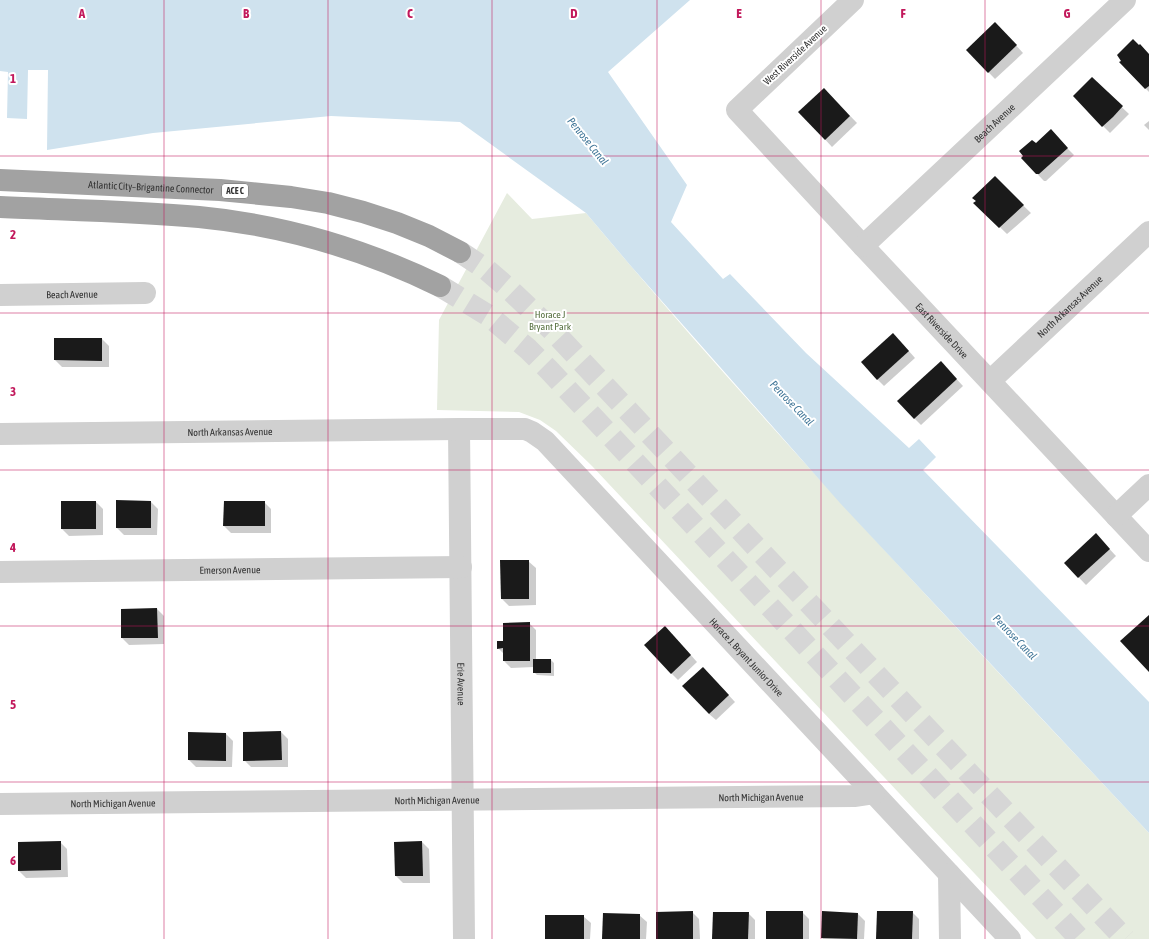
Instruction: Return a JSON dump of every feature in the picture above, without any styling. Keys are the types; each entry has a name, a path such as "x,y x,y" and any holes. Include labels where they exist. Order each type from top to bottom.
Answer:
{"highway":[{"name":"Atlantic City–Brigantine Connector","path":"0,180 220,190 290,197 328,203 363,212 429,236 460,252"},
{"path":"0,207 200,217 265,227 344,247 409,271 440,286"}],"street":[{"name":"West Riverside Avenue","path":"737,110 854,0"},
{"name":"Beach Avenue","path":"863,246 1125,0"},
{"name":"East Riverside Drive","path":"737,110 1149,551"},
{"name":"North Arkansas Avenue","path":"990,380 1149,232"},
{"name":"Beach Avenue","path":"0,295 145,293"},
{"name":"North Arkansas Avenue","path":"0,434 459,429"},
{"name":"Erie Avenue","path":"459,429 464,939"},
{"name":"Horace J. Bryant Junior Drive","path":"459,429 524,430 532,432 542,438 1010,939"},
{"path":"1116,516 1149,485"},
{"name":"Emerson Avenue","path":"0,572 461,567"},
{"name":"North Michigan Avenue","path":"0,804 854,796 874,793"},
{"path":"949,874 950,939"}],"green space":[{"name":"Horace J Bryant Park","path":"507,193 532,219 586,213 654,293 792,449 934,604 1149,833 1149,939 1036,939 592,466 556,431 540,420 519,412 437,410 439,320"}],"water":[{"name":"Penrose Canal","path":"0,0 690,0 608,72 687,185 671,222 723,279 730,274 806,353 909,448 919,439 936,457 923,470 1149,702 1149,833 840,503 586,213 460,122 331,116 153,133 47,150 48,70 28,70 27,119 7,118 8,72 0,71"}],"building":[{"path":"995,22 1017,45 988,73 966,50"},
{"path":"1133,39 1149,54 1149,86 1145,89 1119,62 1121,61 1117,55"},
{"path":"1092,77 1123,106 1102,127 1073,96"},
{"path":"824,88 850,116 825,140 798,112"},
{"path":"1051,129 1068,148 1039,174 1036,174 1021,158 1023,156 1019,151 1032,140 1036,143"},
{"path":"995,176 1024,205 999,228 973,203 976,201 972,198"},
{"path":"893,333 909,351 877,380 861,362"},
{"path":"54,338 102,338 102,361 54,360"},
{"path":"941,361 957,379 914,419 897,401"},
{"path":"116,500 151,501 151,528 116,528"},
{"path":"61,501 96,501 96,529 61,529"},
{"path":"224,501 265,501 265,526 223,526"},
{"path":"1096,533 1110,549 1078,578 1064,563"},
{"path":"500,560 529,560 529,599 501,599"},
{"path":"157,608 158,638 121,638 121,609"},
{"path":"1149,615 1149,672 1120,641"},
{"path":"530,622 530,661 503,661 503,648 497,649 497,641 503,641 503,623"},
{"path":"665,626 691,655 671,674 644,645"},
{"path":"533,659 551,659 551,673 533,673"},
{"path":"703,667 729,695 709,714 682,686"},
{"path":"281,731 282,760 243,761 243,732"},
{"path":"188,732 226,733 226,761 188,760"},
{"path":"61,841 61,870 18,871 18,842"},
{"path":"422,841 423,876 395,876 394,842"},
{"path":"693,911 693,939 656,939 656,912"},
{"path":"766,911 803,911 803,939 766,939"},
{"path":"822,911 858,913 857,939 821,938"},
{"path":"877,911 913,911 912,939 876,939"},
{"path":"713,912 749,912 748,939 712,939"},
{"path":"603,913 640,914 640,939 602,939"},
{"path":"545,915 584,915 584,939 545,939"}],"tunnel":[{"path":"460,252 487,270 552,330 1125,939"},
{"path":"440,286 489,316 528,349 550,371 1080,939"}]}
